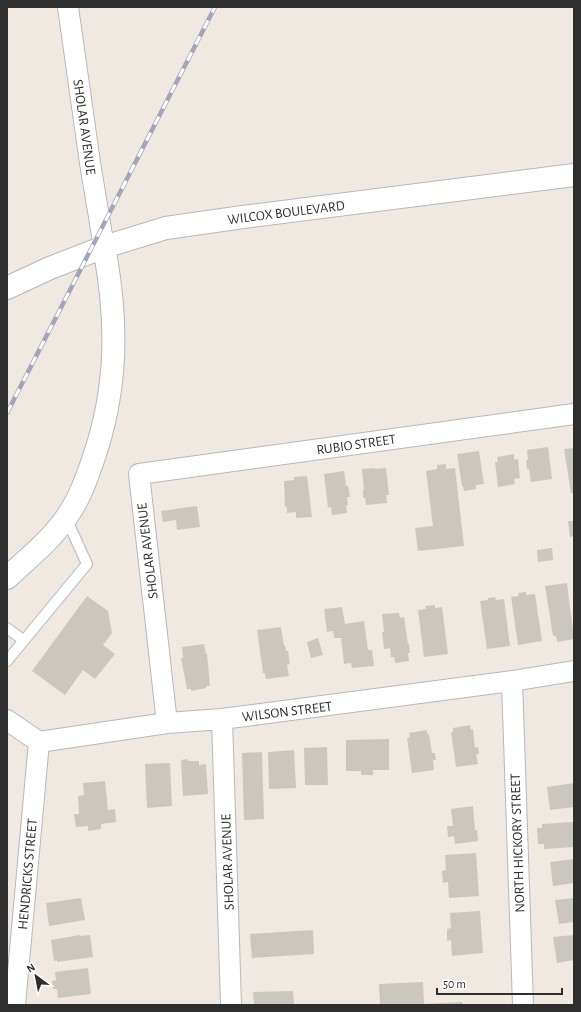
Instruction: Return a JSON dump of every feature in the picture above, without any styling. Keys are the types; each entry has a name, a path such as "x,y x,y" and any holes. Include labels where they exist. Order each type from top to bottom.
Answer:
{"main road":[{"name":"WILCOX BOULEVARD","path":"7,288 50,268 104,247 166,228 574,175"},
{"path":"7,578 41,547 66,518 75,503 89,472 99,442 109,400 113,369 114,338 110,277 104,247"}],"street":[{"name":"SHOLAR AVENUE","path":"68,7 90,163 104,247"},
{"name":"RUBIO STREET","path":"138,474 574,414"},
{"name":"SHOLAR AVENUE","path":"138,474 167,723"},
{"name":"WILSON STREET","path":"39,742 167,723 222,719 512,681 574,671"},
{"name":"NORTH HICKORY STREET","path":"512,681 523,1005"},
{"name":"SHOLAR AVENUE","path":"222,719 231,1005"},
{"path":"7,720 39,742"},
{"name":"HENDRICKS STREET","path":"15,1005 39,742"}],"lane":[{"path":"7,661 86,564 66,518"},
{"path":"7,628 23,640"}],"building":[{"path":"548,447 552,479 531,482 529,469 527,469 527,450"},
{"path":"574,448 574,493 571,493 564,449"},
{"path":"479,451 484,484 476,485 476,489 464,491 457,454"},
{"path":"514,454 514,460 518,459 520,478 514,479 515,484 498,487 495,462 498,462 497,457"},
{"path":"446,464 446,469 455,468 464,546 418,551 415,528 433,526 426,471 437,469 437,465"},
{"path":"386,468 389,495 386,495 387,503 366,505 365,498 363,498 364,490 362,469"},
{"path":"344,471 346,486 348,486 350,497 347,497 347,513 332,515 331,507 328,508 324,474"},
{"path":"307,476 312,517 296,518 296,512 287,513 287,507 285,507 284,481 294,480 294,477"},
{"path":"197,506 200,527 177,530 176,520 163,522 161,511"},
{"path":"568,521 574,521 574,536 570,537"},
{"path":"552,548 553,560 538,562 537,550"},
{"path":"567,583 574,639 557,642 556,636 553,636 545,586"},
{"path":"526,592 526,595 535,594 542,641 518,645 511,597 519,596 518,593"},
{"path":"87,596 108,611 112,633 103,645 115,654 95,679 83,670 65,695 32,671"},
{"path":"495,597 496,600 504,599 510,646 487,649 480,601"},
{"path":"435,605 435,608 442,607 448,654 424,657 418,610 426,609 425,606"},
{"path":"342,607 345,624 364,621 368,650 372,650 374,666 352,668 351,663 344,664 341,638 334,638 333,631 327,632 324,609"},
{"path":"399,613 400,618 404,617 410,653 408,653 409,661 395,663 394,657 391,657 390,648 384,649 382,614"},
{"path":"281,627 284,646 285,645 286,651 288,651 290,664 287,665 289,676 266,679 265,673 263,673 257,630"},
{"path":"318,638 323,655 311,658 307,642"},
{"path":"204,644 207,654 210,686 191,691 191,689 187,689 181,658 183,658 182,647"},
{"path":"470,725 471,730 473,729 475,748 478,747 479,754 476,754 478,764 456,767 451,732 453,732 453,728"},
{"path":"427,730 432,753 435,753 436,760 433,760 434,770 412,773 407,738 410,737 409,733"},
{"path":"389,739 389,770 373,770 373,775 361,775 361,771 346,771 346,740"},
{"path":"327,747 328,785 305,785 304,748"},
{"path":"294,750 296,788 269,789 268,752"},
{"path":"262,752 264,819 244,820 242,753"},
{"path":"188,759 188,761 199,761 199,765 206,764 208,794 183,796 181,760"},
{"path":"170,763 172,806 147,808 145,764"},
{"path":"105,781 108,810 115,809 116,822 101,824 101,829 88,831 88,826 76,827 74,814 79,814 78,796 84,795 83,783"},
{"path":"574,783 574,807 550,810 547,787"},
{"path":"473,806 475,830 477,830 478,841 455,844 454,836 448,837 447,826 453,826 451,809"},
{"path":"573,822 574,847 544,849 544,844 538,844 537,828 542,828 542,824"},
{"path":"476,853 479,896 449,898 448,882 443,883 442,871 446,870 445,855"},
{"path":"574,859 574,883 553,886 550,862"},
{"path":"81,898 85,920 49,926 46,903"},
{"path":"574,898 574,922 559,924 555,900"},
{"path":"480,911 483,953 452,956 451,940 447,941 447,929 451,928 450,913"},
{"path":"313,930 314,954 252,958 250,934"},
{"path":"80,935 90,935 93,957 57,962 57,960 54,961 51,940"},
{"path":"574,935 574,960 557,963 553,937"},
{"path":"88,968 91,994 58,998 57,989 53,989 52,981 56,980 55,972"},
{"path":"423,982 424,1004 462,1002 463,1005 380,1005 379,984"},
{"path":"293,991 294,1005 254,1005 253,992"}],"railway":[{"path":"7,413 215,7"}]}
